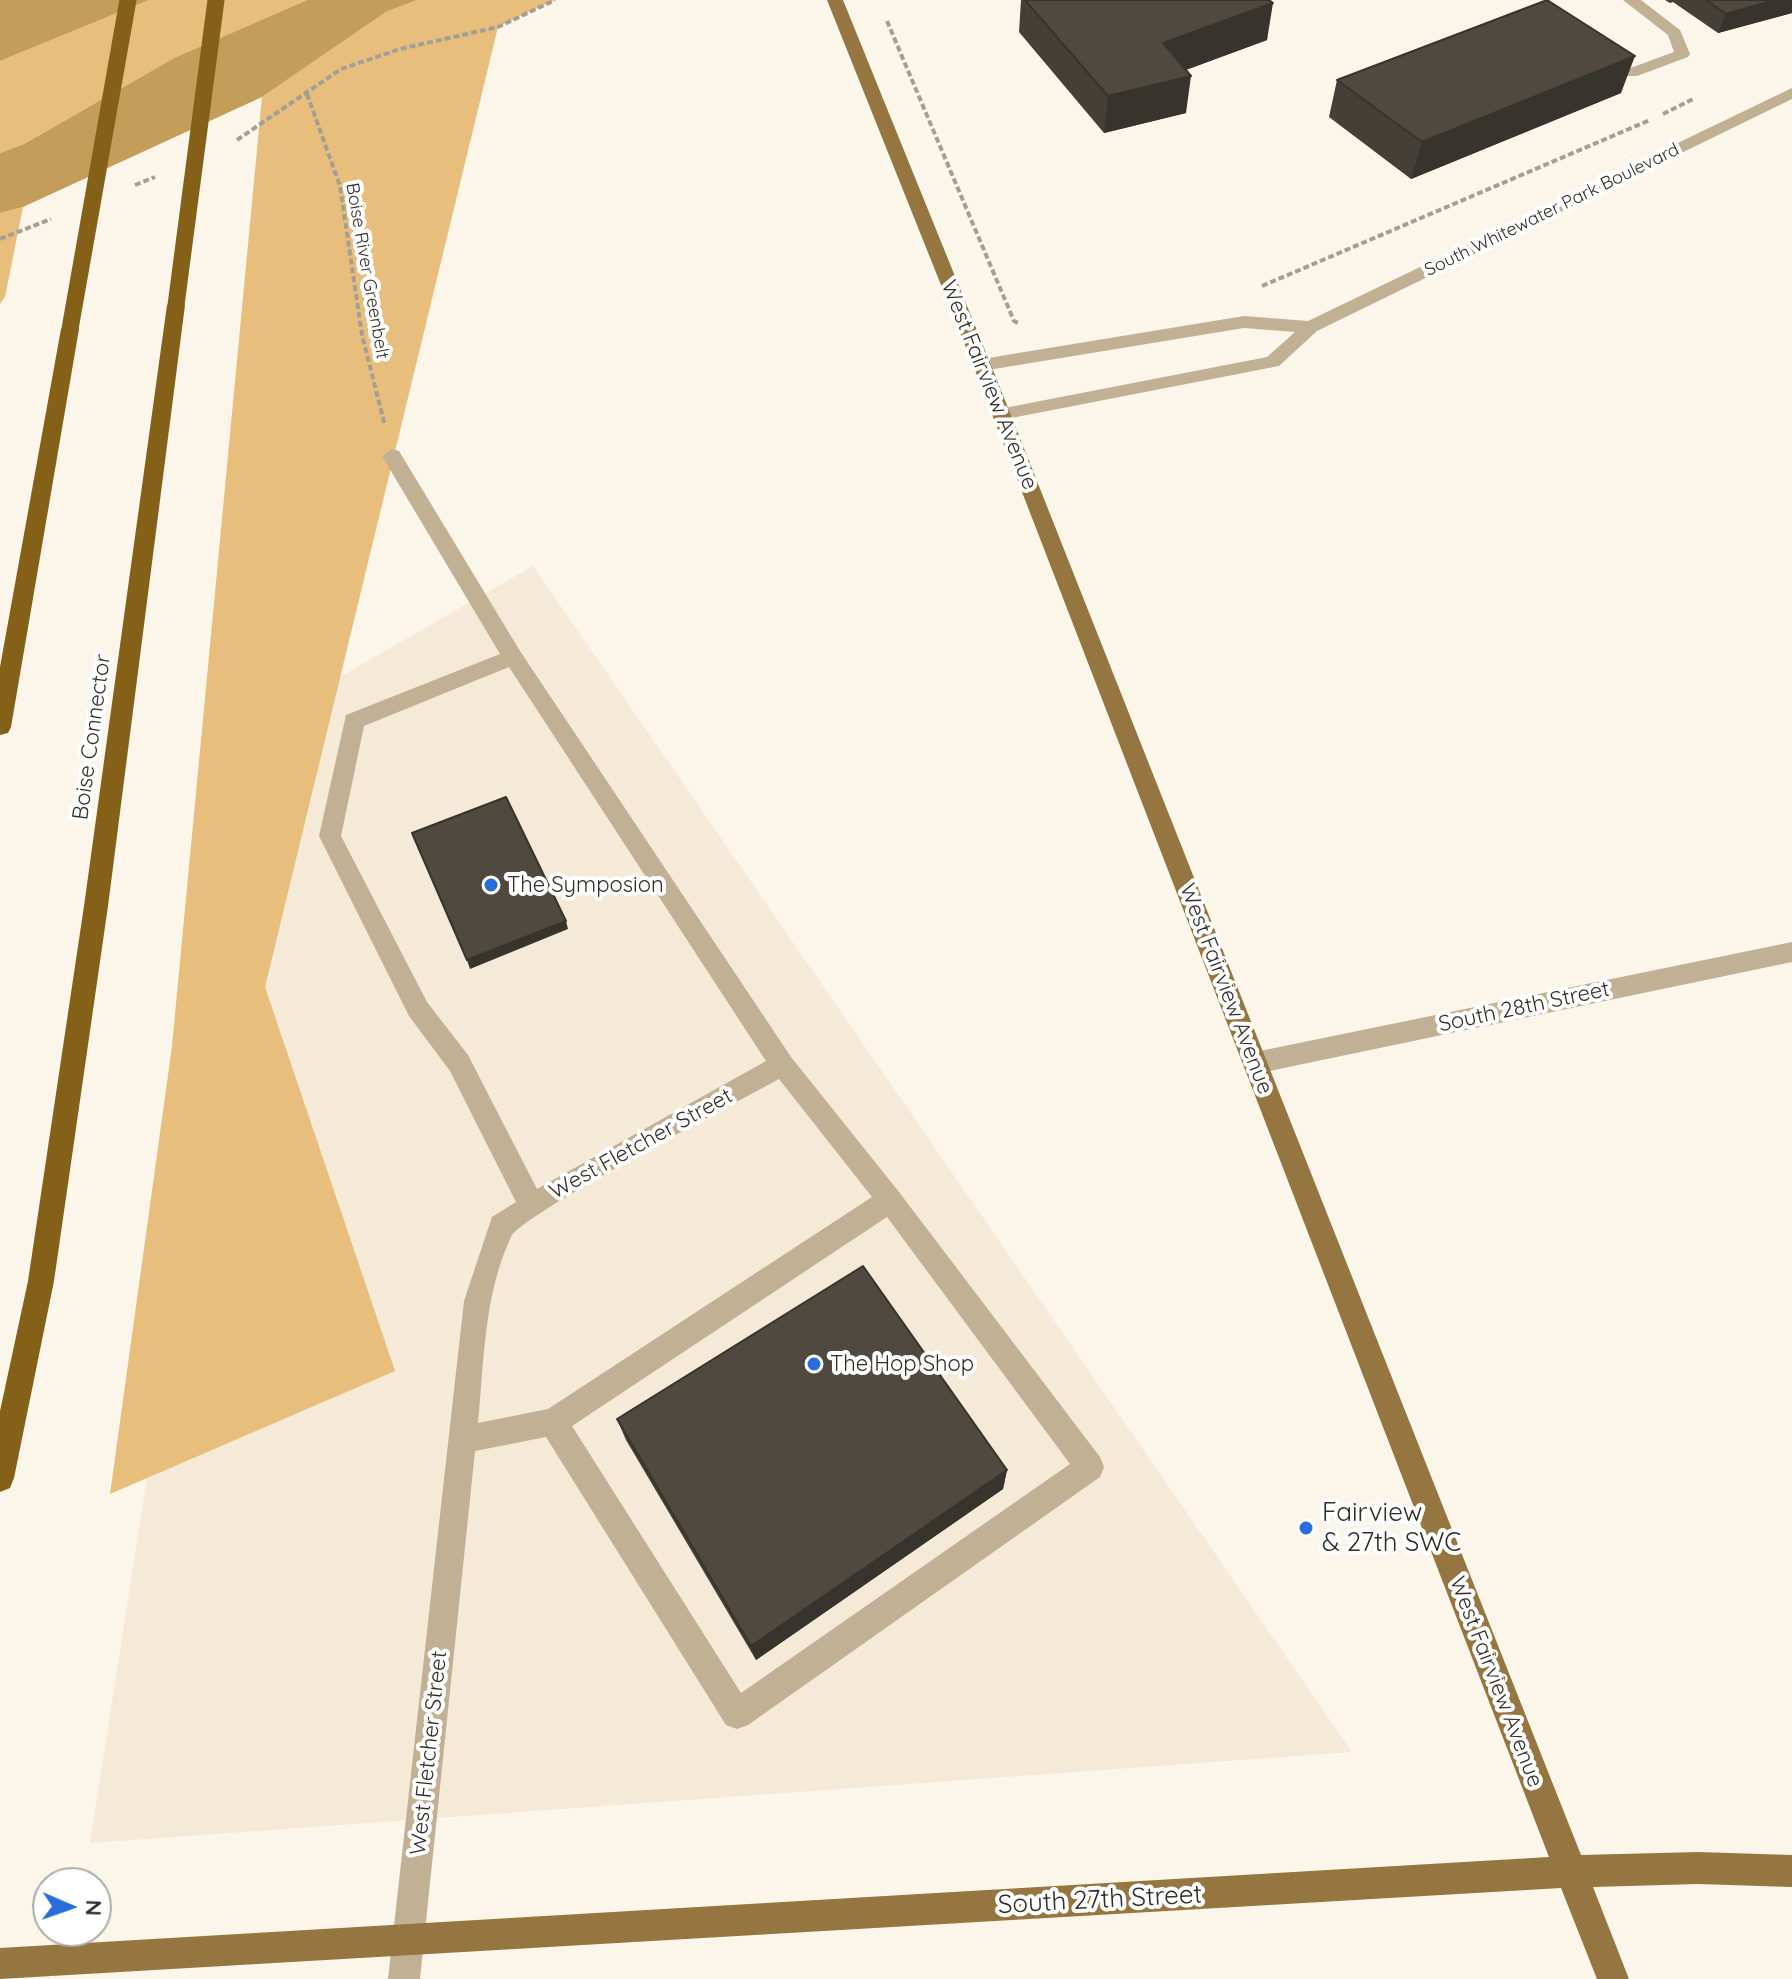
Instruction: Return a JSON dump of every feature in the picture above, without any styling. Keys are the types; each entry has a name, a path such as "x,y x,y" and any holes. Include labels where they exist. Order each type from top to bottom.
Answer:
{"highway":[{"path":"0,727 128,0"},
{"name":"Boise Connector","path":"0,1478 43,1265 98,890 216,0"}],"main road":[{"name":"West Fairview Avenue","path":"835,0 982,365 1613,1979"},
{"name":"South 27th Street","path":"0,1964 1403,1883 1568,1870 1714,1867 1792,1871"}],"street":[{"path":"1631,0 1675,33 1682,54 1631,73"},
{"name":"South Whitewater Park Boulevard","path":"1001,414 1273,362 1311,327 1792,93"},
{"path":"982,365 1244,322 1311,327"},
{"path":"392,456 513,657 782,1065 890,1200 1090,1467 737,1714 553,1422"},
{"path":"513,657 354,721 330,836 418,1009 459,1063 532,1206"},
{"name":"South 28th Street","path":"1255,1063 1792,952"},
{"name":"West Fletcher Street","path":"404,1979 477,1301 501,1226 576,1178 782,1065"},
{"path":"462,1440 553,1422 890,1200"}],"path":[{"path":"226,145 247,135 341,69 400,49 498,27 555,0"},
{"path":"884,14 1014,321 1068,351"},
{"name":"Boise River Greenbelt","path":"307,94 340,186 362,335 392,456"},
{"path":"1250,291 1679,105"},
{"path":"134,186 162,174"},
{"path":"0,239 59,216"}],"shaded area":[{"path":"0,0 149,0 0,61"},
{"path":"149,0 307,0 174,58 24,144 0,153 0,61"},
{"path":"307,0 417,0 386,12 262,97 23,207 0,213 0,153 24,144 174,58"},
{"path":"417,0 555,0 498,27 265,987 395,1371 110,1494 172,1046 262,97 386,12"},
{"path":"23,207 5,297 0,304 0,213"},
{"path":"533,566 1352,1752 90,1843 265,720"}],"building":[{"path":"1025,0 1269,0 1273,3 1163,43 1191,76 1108,96"},
{"path":"1547,0 1635,56 1422,142 1337,80"},
{"path":"1706,0 1775,0 1726,14"},
{"name":"The Symposion","path":"506,797 566,921 467,960 412,833"},
{"path":"863,1266 1007,1470 751,1646 617,1419"}],"place":[{"name":"The Symposion","path":"491,885"},
{"name":"The Hop Shop","path":"814,1364"},
{"name":"Fairview & 27th SWC","path":"1306,1528"}]}
